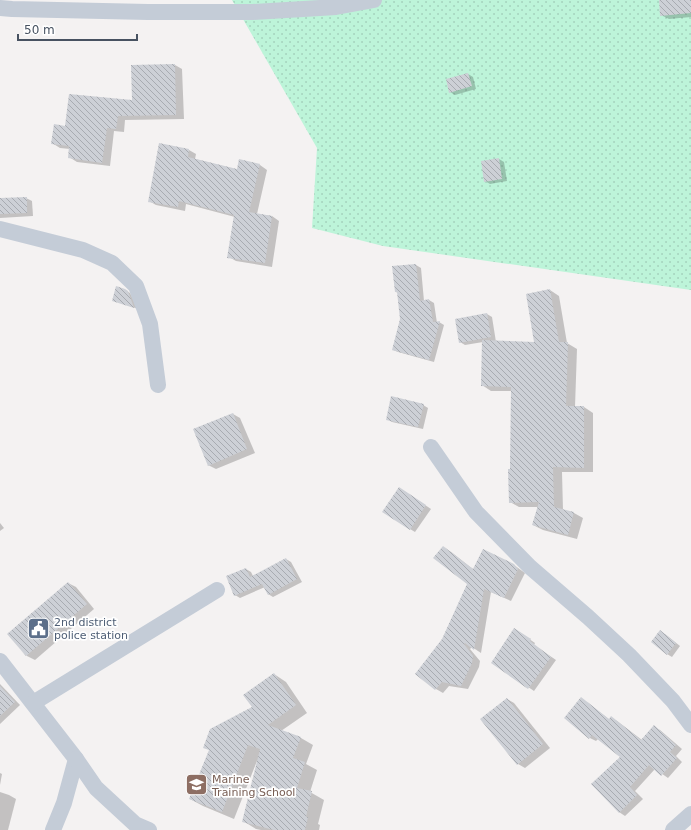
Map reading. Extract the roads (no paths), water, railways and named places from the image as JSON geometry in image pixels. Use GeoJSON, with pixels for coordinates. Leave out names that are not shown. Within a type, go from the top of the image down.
{"type":"FeatureCollection","features":[{"type":"Feature","properties":{"kind":"street"},"geometry":{"type":"LineString","coordinates":[[0,8],[140,12],[252,12],[336,7],[374,0]]}},
{"type":"Feature","properties":{"kind":"street"},"geometry":{"type":"LineString","coordinates":[[0,230],[83,250],[112,263],[117,267],[136,286],[150,324],[158,385]]}},
{"type":"Feature","properties":{"kind":"street"},"geometry":{"type":"LineString","coordinates":[[431,448],[476,512],[530,567],[629,655],[673,701],[691,725]]}},
{"type":"Feature","properties":{"kind":"street"},"geometry":{"type":"LineString","coordinates":[[33,703],[217,590]]}},
{"type":"Feature","properties":{"kind":"street"},"geometry":{"type":"LineString","coordinates":[[0,661],[76,759],[96,788],[135,824],[149,830]]}},
{"type":"Feature","properties":{"kind":"street"},"geometry":{"type":"LineString","coordinates":[[53,830],[64,803],[76,759]]}},
{"type":"Feature","properties":{"kind":"street"},"geometry":{"type":"LineString","coordinates":[[677,829],[691,814]]}},
{"type":"Feature","properties":{"kind":"place","name":"2nd district police station"},"geometry":{"type":"Point","coordinates":[38,628]}},
{"type":"Feature","properties":{"kind":"place","name":"Marine Training School"},"geometry":{"type":"Point","coordinates":[197,785]}}]}
